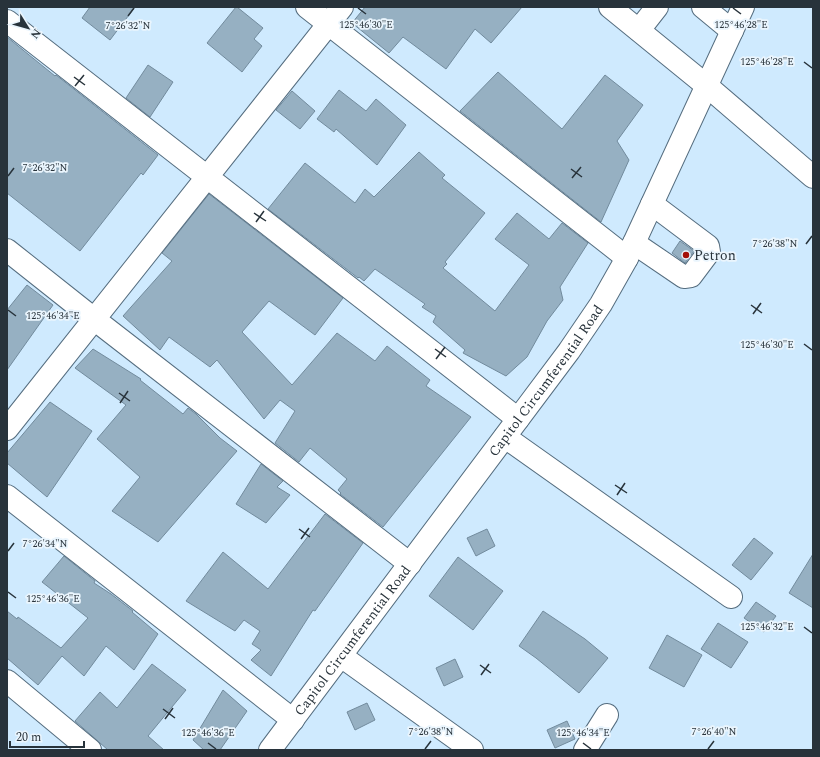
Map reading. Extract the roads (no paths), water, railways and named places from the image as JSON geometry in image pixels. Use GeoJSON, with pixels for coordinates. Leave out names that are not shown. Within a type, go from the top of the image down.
{"type":"FeatureCollection","features":[{"type":"Feature","properties":{"kind":"street"},"geometry":{"type":"LineString","coordinates":[[307,7],[631,250],[684,277],[691,276],[709,252],[708,246],[652,204]]}},
{"type":"Feature","properties":{"kind":"street"},"geometry":{"type":"LineString","coordinates":[[7,429],[342,7]]}},
{"type":"Feature","properties":{"kind":"street"},"geometry":{"type":"LineString","coordinates":[[610,7],[813,177]]}},
{"type":"Feature","properties":{"kind":"street"},"geometry":{"type":"LineString","coordinates":[[638,30],[657,7]]}},
{"type":"Feature","properties":{"kind":"street"},"geometry":{"type":"LineString","coordinates":[[703,7],[732,31]]}},
{"type":"Feature","properties":{"kind":"street","name":"Capitol Circumferential Road"},"geometry":{"type":"LineString","coordinates":[[270,750],[518,419],[601,304],[631,250],[743,7]]}},
{"type":"Feature","properties":{"kind":"street"},"geometry":{"type":"LineString","coordinates":[[7,21],[518,419]]}},
{"type":"Feature","properties":{"kind":"street"},"geometry":{"type":"LineString","coordinates":[[7,250],[94,320],[410,564]]}},
{"type":"Feature","properties":{"kind":"street"},"geometry":{"type":"LineString","coordinates":[[505,436],[731,597]]}},
{"type":"Feature","properties":{"kind":"street"},"geometry":{"type":"LineString","coordinates":[[7,496],[293,720]]}},
{"type":"Feature","properties":{"kind":"street"},"geometry":{"type":"LineString","coordinates":[[341,656],[472,750]]}},
{"type":"Feature","properties":{"kind":"street"},"geometry":{"type":"LineString","coordinates":[[9,687],[90,750]]}},
{"type":"Feature","properties":{"kind":"street"},"geometry":{"type":"LineString","coordinates":[[585,750],[607,715]]}},
{"type":"Feature","properties":{"kind":"place","name":"Petron"},"geometry":{"type":"Point","coordinates":[686,255]}}]}
